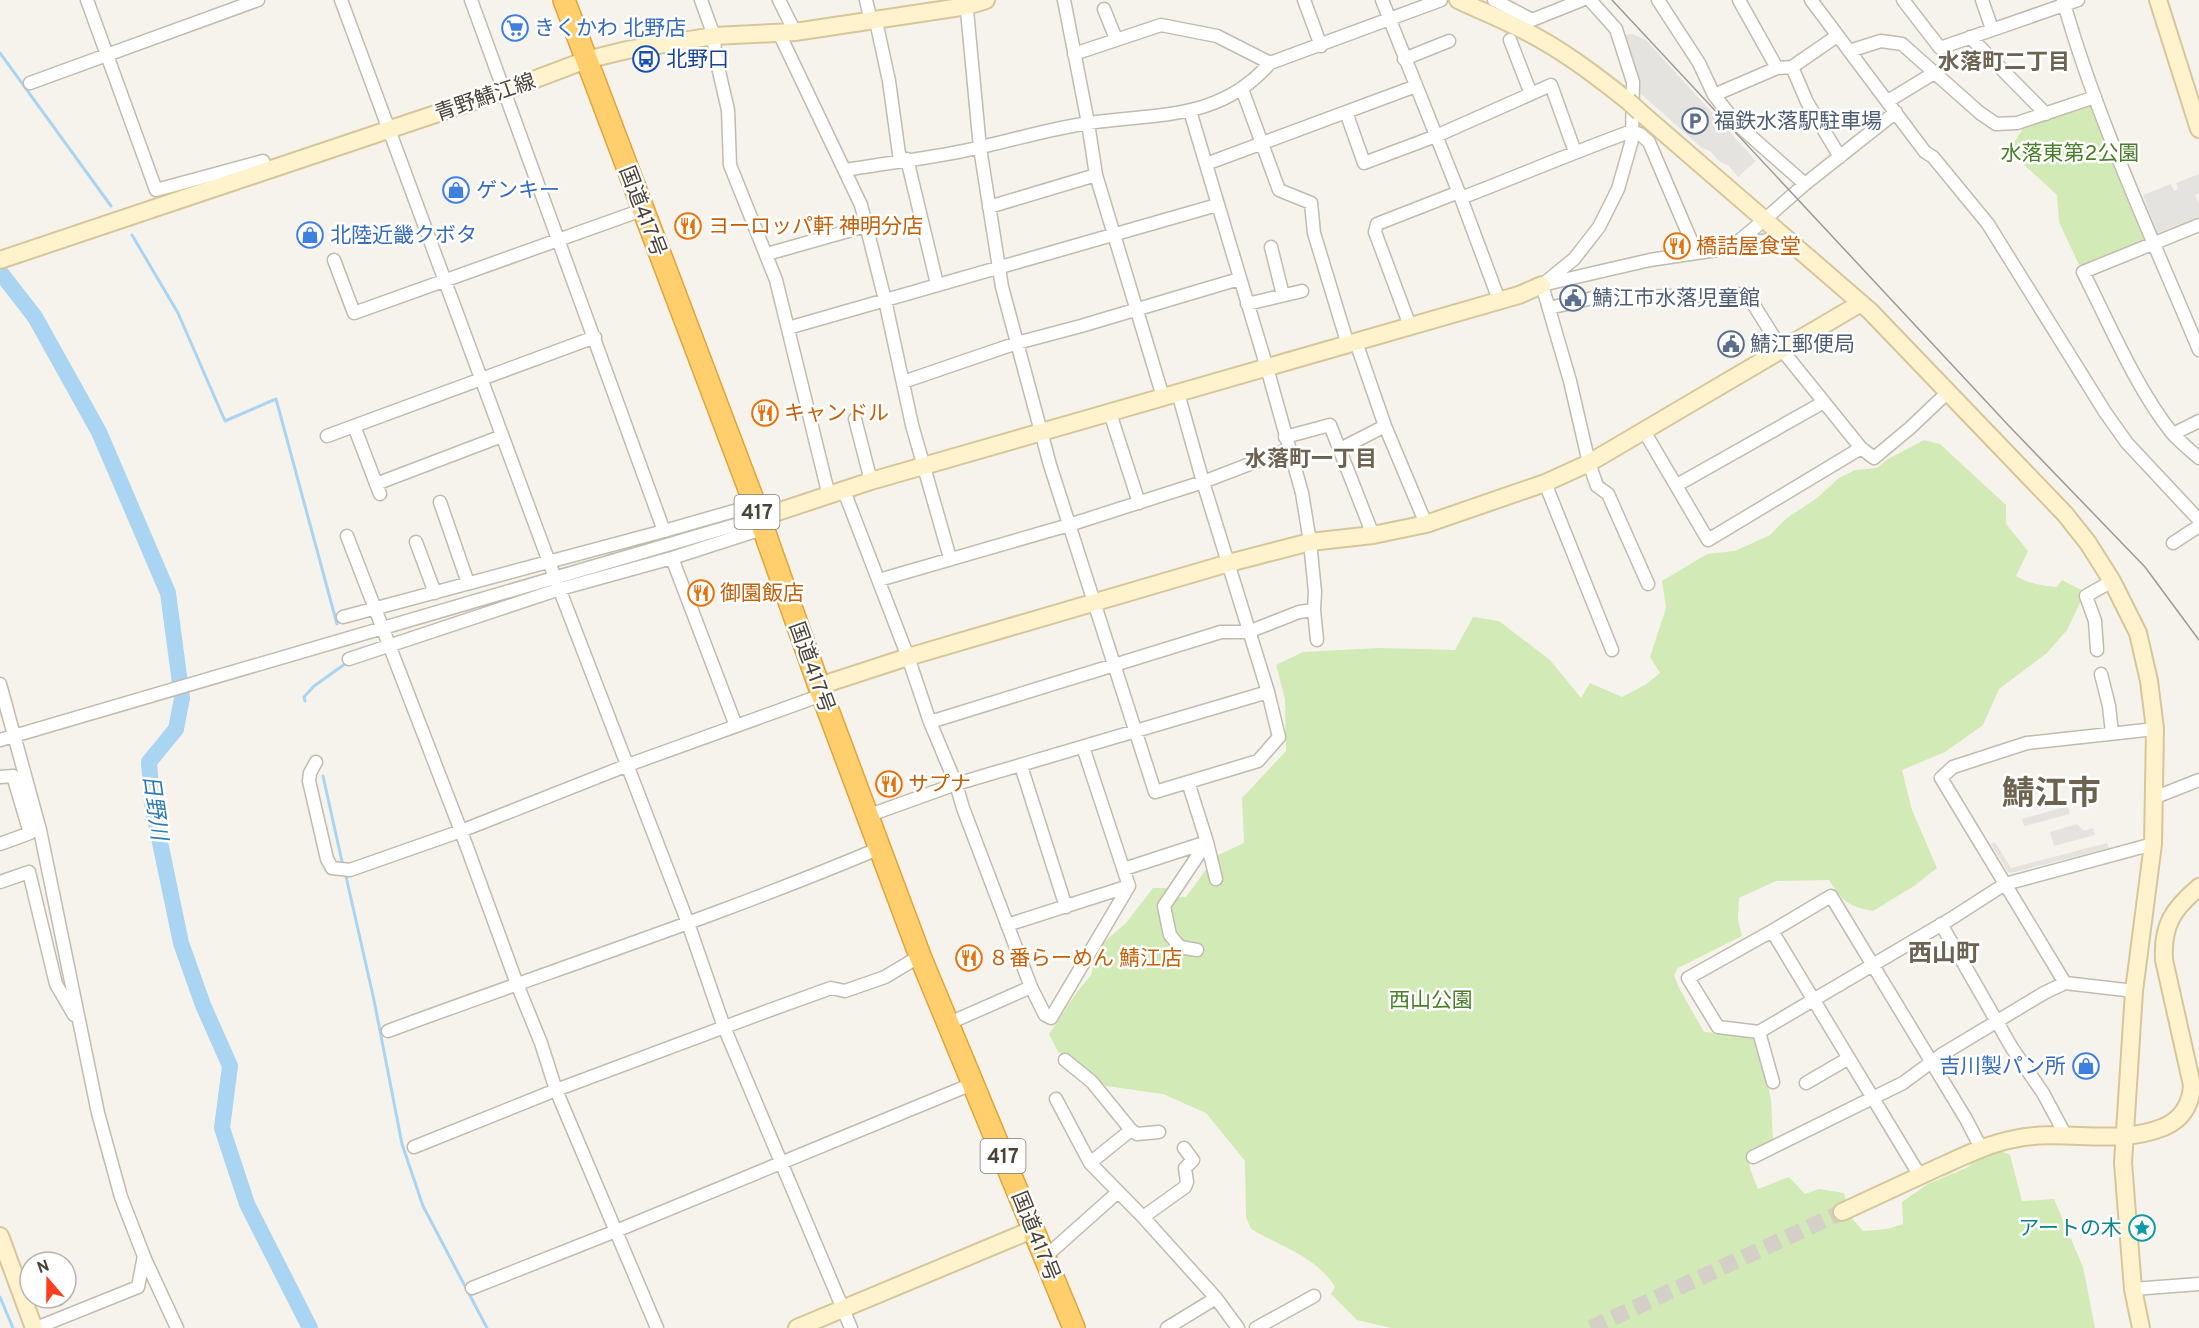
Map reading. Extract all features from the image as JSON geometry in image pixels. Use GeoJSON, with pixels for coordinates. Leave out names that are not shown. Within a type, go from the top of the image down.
{"type":"FeatureCollection","features":[{"type":"Feature","properties":{"kind":"highway","name":"国道417号"},"geometry":{"type":"LineString","coordinates":[[564,0],[759,517],[920,956],[1074,1328]]}},
{"type":"Feature","properties":{"kind":"street"},"geometry":{"type":"LineString","coordinates":[[87,0],[156,190],[263,160],[267,171]]}},
{"type":"Feature","properties":{"kind":"street"},"geometry":{"type":"LineString","coordinates":[[30,83],[258,0]]}},
{"type":"Feature","properties":{"kind":"street"},"geometry":{"type":"LineString","coordinates":[[341,0],[549,562],[688,922],[724,1027],[851,1328]]}},
{"type":"Feature","properties":{"kind":"street"},"geometry":{"type":"LineString","coordinates":[[471,0],[664,531]]}},
{"type":"Feature","properties":{"kind":"street"},"geometry":{"type":"LineString","coordinates":[[701,0],[714,36],[715,54],[728,110],[730,165],[767,254],[836,494],[879,580],[930,722],[956,784],[1031,987],[1045,1015],[1051,1018],[1129,886],[1083,747]]}},
{"type":"Feature","properties":{"kind":"street"},"geometry":{"type":"LineString","coordinates":[[779,0],[787,32],[861,205],[924,466],[950,558]]}},
{"type":"Feature","properties":{"kind":"street"},"geometry":{"type":"LineString","coordinates":[[866,0],[889,81],[904,160],[937,284]]}},
{"type":"Feature","properties":{"kind":"street","name":"青野鯖江線"},"geometry":{"type":"LineString","coordinates":[[0,260],[504,91],[586,60],[627,50],[714,36],[787,32],[873,21],[986,0]]}},
{"type":"Feature","properties":{"kind":"street"},"geometry":{"type":"LineString","coordinates":[[967,3],[980,148],[1002,287],[1041,433],[1155,792],[1258,762],[1279,737],[1268,692],[1203,482],[1137,309],[1113,235],[1096,175],[1064,0]]}},
{"type":"Feature","properties":{"kind":"street"},"geometry":{"type":"LineString","coordinates":[[1304,0],[1321,46]]}},
{"type":"Feature","properties":{"kind":"street"},"geometry":{"type":"LineString","coordinates":[[1382,0],[1460,195],[1498,300]]}},
{"type":"Feature","properties":{"kind":"street"},"geometry":{"type":"LineString","coordinates":[[846,170],[980,148],[1088,123],[1160,117],[1190,111],[1231,96],[1262,73],[1270,63],[1441,0]]}},
{"type":"Feature","properties":{"kind":"street"},"geometry":{"type":"LineString","coordinates":[[1458,0],[1545,42],[1584,67],[1634,107],[1861,303],[2065,514],[2088,543],[2112,581],[2138,633],[2149,681],[2155,729],[2153,844],[2134,991],[2123,1163],[2133,1289],[2141,1328]]}},
{"type":"Feature","properties":{"kind":"street"},"geometry":{"type":"LineString","coordinates":[[1494,0],[1532,20],[1582,0]]}},
{"type":"Feature","properties":{"kind":"street"},"geometry":{"type":"LineString","coordinates":[[1542,285],[1574,259],[1599,227],[1618,189],[1627,161],[1632,131],[1633,82],[1619,36],[1611,21],[1590,0]]}},
{"type":"Feature","properties":{"kind":"street"},"geometry":{"type":"LineString","coordinates":[[1739,0],[1778,68]]}},
{"type":"Feature","properties":{"kind":"street"},"geometry":{"type":"LineString","coordinates":[[1811,0],[1925,152],[1933,158],[1988,224],[2105,412],[2127,443],[2199,520]]}},
{"type":"Feature","properties":{"kind":"street"},"geometry":{"type":"LineString","coordinates":[[1903,0],[1940,48],[2064,2],[2078,0]]}},
{"type":"Feature","properties":{"kind":"street"},"geometry":{"type":"LineString","coordinates":[[1982,0],[1992,29]]}},
{"type":"Feature","properties":{"kind":"street"},"geometry":{"type":"LineString","coordinates":[[2158,0],[2199,129]]}},
{"type":"Feature","properties":{"kind":"street"},"geometry":{"type":"LineString","coordinates":[[1660,1],[1699,63],[1714,95],[1737,124],[1805,184]]}},
{"type":"Feature","properties":{"kind":"street"},"geometry":{"type":"LineString","coordinates":[[2064,2],[2095,97],[2199,350]]}},
{"type":"Feature","properties":{"kind":"street"},"geometry":{"type":"LineString","coordinates":[[1104,9],[1116,39]]}},
{"type":"Feature","properties":{"kind":"street"},"geometry":{"type":"LineString","coordinates":[[1074,54],[1161,25],[1217,36],[1270,63]]}},
{"type":"Feature","properties":{"kind":"street"},"geometry":{"type":"LineString","coordinates":[[1714,95],[1778,68],[1792,67],[1837,36]]}},
{"type":"Feature","properties":{"kind":"street"},"geometry":{"type":"LineString","coordinates":[[1970,37],[2046,114]]}},
{"type":"Feature","properties":{"kind":"street"},"geometry":{"type":"LineString","coordinates":[[1510,40],[1531,94]]}},
{"type":"Feature","properties":{"kind":"street"},"geometry":{"type":"LineString","coordinates":[[1404,59],[1449,41]]}},
{"type":"Feature","properties":{"kind":"street"},"geometry":{"type":"LineString","coordinates":[[1850,51],[1881,41],[1902,44],[1980,113],[1996,124],[2017,123],[2095,97]]}},
{"type":"Feature","properties":{"kind":"street"},"geometry":{"type":"LineString","coordinates":[[1792,67],[1807,102],[1840,157]]}},
{"type":"Feature","properties":{"kind":"street"},"geometry":{"type":"LineString","coordinates":[[1888,101],[1934,73]]}},
{"type":"Feature","properties":{"kind":"street"},"geometry":{"type":"LineString","coordinates":[[1346,112],[1364,163],[1436,136],[1551,85],[1575,152]]}},
{"type":"Feature","properties":{"kind":"street"},"geometry":{"type":"LineString","coordinates":[[1206,164],[1416,86]]}},
{"type":"Feature","properties":{"kind":"street"},"geometry":{"type":"LineString","coordinates":[[1242,89],[1279,190],[1311,203],[1314,233],[1352,344],[1426,524]]}},
{"type":"Feature","properties":{"kind":"street"},"geometry":{"type":"LineString","coordinates":[[1190,111],[1302,493],[1310,542],[1317,640]]}},
{"type":"Feature","properties":{"kind":"street"},"geometry":{"type":"LineString","coordinates":[[1771,214],[1896,112]]}},
{"type":"Feature","properties":{"kind":"street"},"geometry":{"type":"LineString","coordinates":[[1410,326],[1375,232],[1377,224],[1507,181],[1632,131],[1640,134],[1649,142],[1696,252]]}},
{"type":"Feature","properties":{"kind":"street"},"geometry":{"type":"LineString","coordinates":[[989,207],[1096,175]]}},
{"type":"Feature","properties":{"kind":"street"},"geometry":{"type":"LineString","coordinates":[[788,328],[1217,205]]}},
{"type":"Feature","properties":{"kind":"street"},"geometry":{"type":"LineString","coordinates":[[334,260],[354,313],[642,210]]}},
{"type":"Feature","properties":{"kind":"street"},"geometry":{"type":"LineString","coordinates":[[2199,225],[2083,272],[2134,373],[2173,434],[2199,458]]}},
{"type":"Feature","properties":{"kind":"street"},"geometry":{"type":"LineString","coordinates":[[767,254],[866,226]]}},
{"type":"Feature","properties":{"kind":"street"},"geometry":{"type":"LineString","coordinates":[[1730,248],[1757,226]]}},
{"type":"Feature","properties":{"kind":"street"},"geometry":{"type":"LineString","coordinates":[[349,659],[390,646],[557,583],[871,481],[1352,344],[1542,285],[1696,252],[1730,248],[1785,236]]}},
{"type":"Feature","properties":{"kind":"street"},"geometry":{"type":"LineString","coordinates":[[1271,247],[1284,295]]}},
{"type":"Feature","properties":{"kind":"street"},"geometry":{"type":"LineString","coordinates":[[903,382],[1017,343],[1239,279]]}},
{"type":"Feature","properties":{"kind":"street"},"geometry":{"type":"LineString","coordinates":[[1542,285],[1570,381],[1589,463],[1598,486],[1608,494],[1648,584]]}},
{"type":"Feature","properties":{"kind":"street"},"geometry":{"type":"LineString","coordinates":[[1247,304],[1302,291]]}},
{"type":"Feature","properties":{"kind":"street"},"geometry":{"type":"LineString","coordinates":[[1549,308],[1593,298],[1747,294],[1782,350],[1862,448],[1874,458],[1948,392]]}},
{"type":"Feature","properties":{"kind":"street"},"geometry":{"type":"LineString","coordinates":[[316,762],[310,773],[309,781],[327,859],[332,868],[351,870],[461,831],[628,765],[736,726],[908,657],[1229,563],[1310,542],[1373,535],[1426,524],[1545,483],[1589,463],[1861,303]]}},
{"type":"Feature","properties":{"kind":"street"},"geometry":{"type":"LineString","coordinates":[[327,436],[595,337]]}},
{"type":"Feature","properties":{"kind":"street"},"geometry":{"type":"LineString","coordinates":[[1677,485],[1824,402]]}},
{"type":"Feature","properties":{"kind":"street"},"geometry":{"type":"LineString","coordinates":[[1110,413],[1139,503]]}},
{"type":"Feature","properties":{"kind":"street"},"geometry":{"type":"LineString","coordinates":[[855,419],[871,481]]}},
{"type":"Feature","properties":{"kind":"street"},"geometry":{"type":"LineString","coordinates":[[2173,434],[2199,421]]}},
{"type":"Feature","properties":{"kind":"street"},"geometry":{"type":"LineString","coordinates":[[879,580],[1069,525],[1203,482],[1330,425],[1373,535]]}},
{"type":"Feature","properties":{"kind":"street"},"geometry":{"type":"LineString","coordinates":[[354,426],[378,489],[502,436]]}},
{"type":"Feature","properties":{"kind":"street"},"geometry":{"type":"LineString","coordinates":[[1340,450],[1385,426]]}},
{"type":"Feature","properties":{"kind":"street"},"geometry":{"type":"LineString","coordinates":[[1644,431],[1708,540],[1862,448]]}},
{"type":"Feature","properties":{"kind":"street"},"geometry":{"type":"LineString","coordinates":[[1545,483],[1612,650]]}},
{"type":"Feature","properties":{"kind":"street"},"geometry":{"type":"LineString","coordinates":[[440,502],[468,584]]}},
{"type":"Feature","properties":{"kind":"street"},"geometry":{"type":"LineString","coordinates":[[343,617],[664,531],[759,517]]}},
{"type":"Feature","properties":{"kind":"street"},"geometry":{"type":"LineString","coordinates":[[0,740],[255,667],[266,661],[383,627],[557,583],[672,558],[759,517]]}},
{"type":"Feature","properties":{"kind":"street"},"geometry":{"type":"LineString","coordinates":[[2173,543],[2199,526]]}},
{"type":"Feature","properties":{"kind":"street"},"geometry":{"type":"LineString","coordinates":[[347,536],[541,1043],[556,1090],[657,1328]]}},
{"type":"Feature","properties":{"kind":"street"},"geometry":{"type":"LineString","coordinates":[[417,542],[435,593]]}},
{"type":"Feature","properties":{"kind":"street"},"geometry":{"type":"LineString","coordinates":[[672,558],[736,726]]}},
{"type":"Feature","properties":{"kind":"street"},"geometry":{"type":"LineString","coordinates":[[2097,650],[2095,621],[2086,596],[2112,581]]}},
{"type":"Feature","properties":{"kind":"street"},"geometry":{"type":"LineString","coordinates":[[930,722],[1221,632],[1248,632],[1299,612],[1314,610]]}},
{"type":"Feature","properties":{"kind":"street"},"geometry":{"type":"LineString","coordinates":[[2101,674],[2109,706],[2112,732]]}},
{"type":"Feature","properties":{"kind":"street"},"geometry":{"type":"LineString","coordinates":[[0,684],[17,736],[40,830],[98,1113],[118,1186],[144,1256],[177,1328]]}},
{"type":"Feature","properties":{"kind":"street"},"geometry":{"type":"LineString","coordinates":[[867,816],[956,784],[1268,692]]}},
{"type":"Feature","properties":{"kind":"street"},"geometry":{"type":"LineString","coordinates":[[2066,983],[1941,778],[1953,766],[2027,743],[2155,729]]}},
{"type":"Feature","properties":{"kind":"street"},"geometry":{"type":"LineString","coordinates":[[1021,766],[1066,907]]}},
{"type":"Feature","properties":{"kind":"street"},"geometry":{"type":"LineString","coordinates":[[0,777],[13,776],[30,833],[0,844]]}},
{"type":"Feature","properties":{"kind":"street"},"geometry":{"type":"LineString","coordinates":[[2161,795],[2199,780]]}},
{"type":"Feature","properties":{"kind":"street"},"geometry":{"type":"LineString","coordinates":[[1188,783],[1216,879]]}},
{"type":"Feature","properties":{"kind":"street"},"geometry":{"type":"LineString","coordinates":[[1124,868],[1207,842]]}},
{"type":"Feature","properties":{"kind":"street"},"geometry":{"type":"LineString","coordinates":[[1197,950],[1180,947],[1170,935],[1164,906],[1207,842]]}},
{"type":"Feature","properties":{"kind":"street"},"geometry":{"type":"LineString","coordinates":[[1981,1148],[1932,1062],[1872,965],[1831,896],[1688,978],[1718,1027],[1759,1032],[1814,1000],[1872,965],[1941,924],[2005,884],[2153,844]]}},
{"type":"Feature","properties":{"kind":"street"},"geometry":{"type":"LineString","coordinates":[[388,1031],[517,984],[600,957],[880,848]]}},
{"type":"Feature","properties":{"kind":"street"},"geometry":{"type":"LineString","coordinates":[[0,882],[29,872],[56,984],[79,1025]]}},
{"type":"Feature","properties":{"kind":"street"},"geometry":{"type":"LineString","coordinates":[[1007,925],[1129,886]]}},
{"type":"Feature","properties":{"kind":"street"},"geometry":{"type":"LineString","coordinates":[[1842,1212],[1981,1148],[2013,1139],[2035,1135],[2126,1138],[2177,1120],[2185,1111],[2192,1096],[2192,1085],[2164,960],[2163,944],[2166,927],[2175,910],[2199,887]]}},
{"type":"Feature","properties":{"kind":"street"},"geometry":{"type":"LineString","coordinates":[[1941,924],[2012,1048],[2043,1093],[2066,1136]]}},
{"type":"Feature","properties":{"kind":"street"},"geometry":{"type":"LineString","coordinates":[[1772,931],[1920,1176]]}},
{"type":"Feature","properties":{"kind":"street"},"geometry":{"type":"LineString","coordinates":[[414,1147],[556,1090],[831,988],[845,991],[885,977],[920,956]]}},
{"type":"Feature","properties":{"kind":"street"},"geometry":{"type":"LineString","coordinates":[[1754,1157],[1903,1083],[1932,1062],[2044,993],[2066,983],[2134,991]]}},
{"type":"Feature","properties":{"kind":"street"},"geometry":{"type":"LineString","coordinates":[[947,1024],[1031,987]]}},
{"type":"Feature","properties":{"kind":"street"},"geometry":{"type":"LineString","coordinates":[[1759,1032],[1773,1082]]}},
{"type":"Feature","properties":{"kind":"street"},"geometry":{"type":"LineString","coordinates":[[1806,1083],[1849,1058]]}},
{"type":"Feature","properties":{"kind":"street"},"geometry":{"type":"LineString","coordinates":[[1065,1060],[1092,1082],[1131,1130],[1137,1134],[1159,1132]]}},
{"type":"Feature","properties":{"kind":"street"},"geometry":{"type":"LineString","coordinates":[[472,1288],[972,1084]]}},
{"type":"Feature","properties":{"kind":"street"},"geometry":{"type":"LineString","coordinates":[[1056,1099],[1090,1163],[1143,1217],[1216,1298],[1238,1328]]}},
{"type":"Feature","properties":{"kind":"street"},"geometry":{"type":"LineString","coordinates":[[1090,1163],[1131,1130]]}},
{"type":"Feature","properties":{"kind":"street"},"geometry":{"type":"LineString","coordinates":[[1143,1217],[1185,1187],[1187,1182],[1185,1168],[1193,1160],[1184,1148]]}},
{"type":"Feature","properties":{"kind":"street"},"geometry":{"type":"LineString","coordinates":[[1045,1257],[1118,1192]]}},
{"type":"Feature","properties":{"kind":"street"},"geometry":{"type":"LineString","coordinates":[[797,1328],[1034,1229]]}},
{"type":"Feature","properties":{"kind":"street"},"geometry":{"type":"LineString","coordinates":[[0,1236],[35,1328],[138,1287],[144,1256]]}},
{"type":"Feature","properties":{"kind":"street"},"geometry":{"type":"LineString","coordinates":[[2133,1289],[2199,1284]]}},
{"type":"Feature","properties":{"kind":"street"},"geometry":{"type":"LineString","coordinates":[[1256,1328],[1314,1296]]}},
{"type":"Feature","properties":{"kind":"street"},"geometry":{"type":"LineString","coordinates":[[1167,1328],[1216,1298]]}},
{"type":"Feature","properties":{"kind":"green space","name":"水落東第2公園"},"geometry":{"type":"Polygon","coordinates":[[[2092,102],[2145,240],[2080,267],[2059,222],[2057,195],[2009,151],[2025,125],[2092,102]]]}},
{"type":"Feature","properties":{"kind":"green space","name":"西山公園"},"geometry":{"type":"Polygon","coordinates":[[[1924,440],[1940,444],[2006,505],[2006,524],[2028,551],[2016,576],[2040,585],[2057,587],[2062,580],[2085,592],[2067,630],[2047,653],[1999,689],[1983,725],[1945,752],[1902,770],[1912,810],[1937,868],[1914,886],[1873,911],[1847,902],[1829,880],[1776,881],[1739,898],[1738,920],[1742,936],[1678,968],[1674,975],[1704,1032],[1757,1036],[1771,1100],[1773,1141],[1747,1153],[1750,1169],[1758,1189],[1789,1177],[1805,1194],[1819,1189],[1844,1193],[1850,1216],[1863,1231],[1887,1229],[1903,1224],[1902,1202],[1928,1184],[1968,1167],[1979,1156],[2000,1151],[2010,1155],[2022,1201],[2054,1199],[2083,1267],[2095,1328],[1391,1328],[1357,1320],[1331,1294],[1335,1287],[1318,1267],[1297,1253],[1251,1229],[1246,1217],[1245,1161],[1206,1113],[1163,1094],[1106,1086],[1058,1052],[1049,1034],[1091,975],[1099,946],[1126,923],[1153,888],[1166,888],[1177,897],[1186,897],[1216,856],[1244,843],[1242,798],[1286,751],[1285,699],[1276,665],[1303,652],[1380,648],[1455,650],[1473,617],[1499,621],[1550,660],[1581,698],[1590,683],[1622,697],[1645,685],[1660,673],[1650,657],[1666,608],[1662,581],[1707,554],[1735,551],[1770,535],[1787,518],[1817,498],[1839,478],[1855,470],[1877,468],[1888,459],[1924,440]]]}},
{"type":"Feature","properties":{"kind":"shaded area","name":"福鉄水落駅駐車場"},"geometry":{"type":"Polygon","coordinates":[[[1633,34],[1646,40],[1756,161],[1738,177],[1728,165],[1720,162],[1710,151],[1702,148],[1640,93],[1637,74],[1624,35],[1633,34]]]}},
{"type":"Feature","properties":{"kind":"shaded area"},"geometry":{"type":"Polygon","coordinates":[[[2199,174],[2199,193],[2195,195],[2199,204],[2199,217],[2157,233],[2143,195],[2171,184],[2174,191],[2178,189],[2176,183],[2199,174]]]}},
{"type":"Feature","properties":{"kind":"shaded area"},"geometry":{"type":"Polygon","coordinates":[[[2068,806],[2070,814],[2024,826],[2022,819],[2068,806]]]}},
{"type":"Feature","properties":{"kind":"shaded area"},"geometry":{"type":"Polygon","coordinates":[[[2077,824],[2084,831],[2093,828],[2095,835],[2054,846],[2050,832],[2077,824]]]}},
{"type":"Feature","properties":{"kind":"shaded area"},"geometry":{"type":"Polygon","coordinates":[[[1995,842],[2011,868],[2107,843],[2109,848],[2011,873],[2008,872],[1991,844],[1995,842]]]}},
{"type":"Feature","properties":{"kind":"waterway"},"geometry":{"type":"LineString","coordinates":[[0,53],[111,206]]}},
{"type":"Feature","properties":{"kind":"waterway"},"geometry":{"type":"LineString","coordinates":[[132,235],[178,313],[225,421],[276,399],[337,624]]}},
{"type":"Feature","properties":{"kind":"waterway","name":"日野川"},"geometry":{"type":"LineString","coordinates":[[0,272],[35,317],[99,432],[168,593],[182,698],[176,729],[149,762],[152,804],[181,943],[203,1005],[230,1066],[222,1128],[247,1204],[310,1328]]}},
{"type":"Feature","properties":{"kind":"waterway"},"geometry":{"type":"LineString","coordinates":[[305,701],[304,697],[314,686],[345,664],[344,655]]}},
{"type":"Feature","properties":{"kind":"waterway"},"geometry":{"type":"LineString","coordinates":[[323,776],[343,866]]}},
{"type":"Feature","properties":{"kind":"waterway"},"geometry":{"type":"LineString","coordinates":[[345,872],[374,1000],[402,1144],[423,1206],[487,1328]]}},
{"type":"Feature","properties":{"kind":"waterway"},"geometry":{"type":"LineString","coordinates":[[0,1297],[13,1328]]}},
{"type":"Feature","properties":{"kind":"tunnel"},"geometry":{"type":"LineString","coordinates":[[1591,1328],[1842,1212]]}},
{"type":"Feature","properties":{"kind":"tram line"},"geometry":{"type":"LineString","coordinates":[[1612,0],[2010,427],[2145,567],[2199,640]]}},
{"type":"Feature","properties":{"kind":"place","name":"きくかわ 北野店"},"geometry":{"type":"Point","coordinates":[515,28]}},
{"type":"Feature","properties":{"kind":"place","name":"北野口"},"geometry":{"type":"Point","coordinates":[646,59]}},
{"type":"Feature","properties":{"kind":"place","name":"福鉄水落駅駐車場"},"geometry":{"type":"Point","coordinates":[1695,121]}},
{"type":"Feature","properties":{"kind":"place","name":"ゲンキー"},"geometry":{"type":"Point","coordinates":[456,190]}},
{"type":"Feature","properties":{"kind":"place","name":"ヨーロッパ軒 神明分店"},"geometry":{"type":"Point","coordinates":[688,226]}},
{"type":"Feature","properties":{"kind":"place","name":"北陸近畿クボタ"},"geometry":{"type":"Point","coordinates":[310,235]}},
{"type":"Feature","properties":{"kind":"place","name":"橋詰屋食堂"},"geometry":{"type":"Point","coordinates":[1677,246]}},
{"type":"Feature","properties":{"kind":"place","name":"鯖江市水落児童館"},"geometry":{"type":"Point","coordinates":[1573,298]}},
{"type":"Feature","properties":{"kind":"place","name":"鯖江郵便局"},"geometry":{"type":"Point","coordinates":[1731,344]}},
{"type":"Feature","properties":{"kind":"place","name":"キャンドル"},"geometry":{"type":"Point","coordinates":[765,413]}},
{"type":"Feature","properties":{"kind":"place","name":"御園飯店"},"geometry":{"type":"Point","coordinates":[701,593]}},
{"type":"Feature","properties":{"kind":"place","name":"サプナ"},"geometry":{"type":"Point","coordinates":[889,784]}},
{"type":"Feature","properties":{"kind":"place","name":"８番らーめん 鯖江店"},"geometry":{"type":"Point","coordinates":[969,958]}},
{"type":"Feature","properties":{"kind":"place","name":"吉川製パン所"},"geometry":{"type":"Point","coordinates":[2086,1066]}},
{"type":"Feature","properties":{"kind":"place","name":"アートの木"},"geometry":{"type":"Point","coordinates":[2142,1228]}},
{"type":"Feature","properties":{"kind":"district","name":"水落町二丁目"},"geometry":{"type":"Point","coordinates":[2004,61]}},
{"type":"Feature","properties":{"kind":"district","name":"水落町一丁目"},"geometry":{"type":"Point","coordinates":[1311,458]}},
{"type":"Feature","properties":{"kind":"district","name":"鯖江市"},"geometry":{"type":"Point","coordinates":[2051,792]}},
{"type":"Feature","properties":{"kind":"district","name":"西山町"},"geometry":{"type":"Point","coordinates":[1944,953]}}]}
